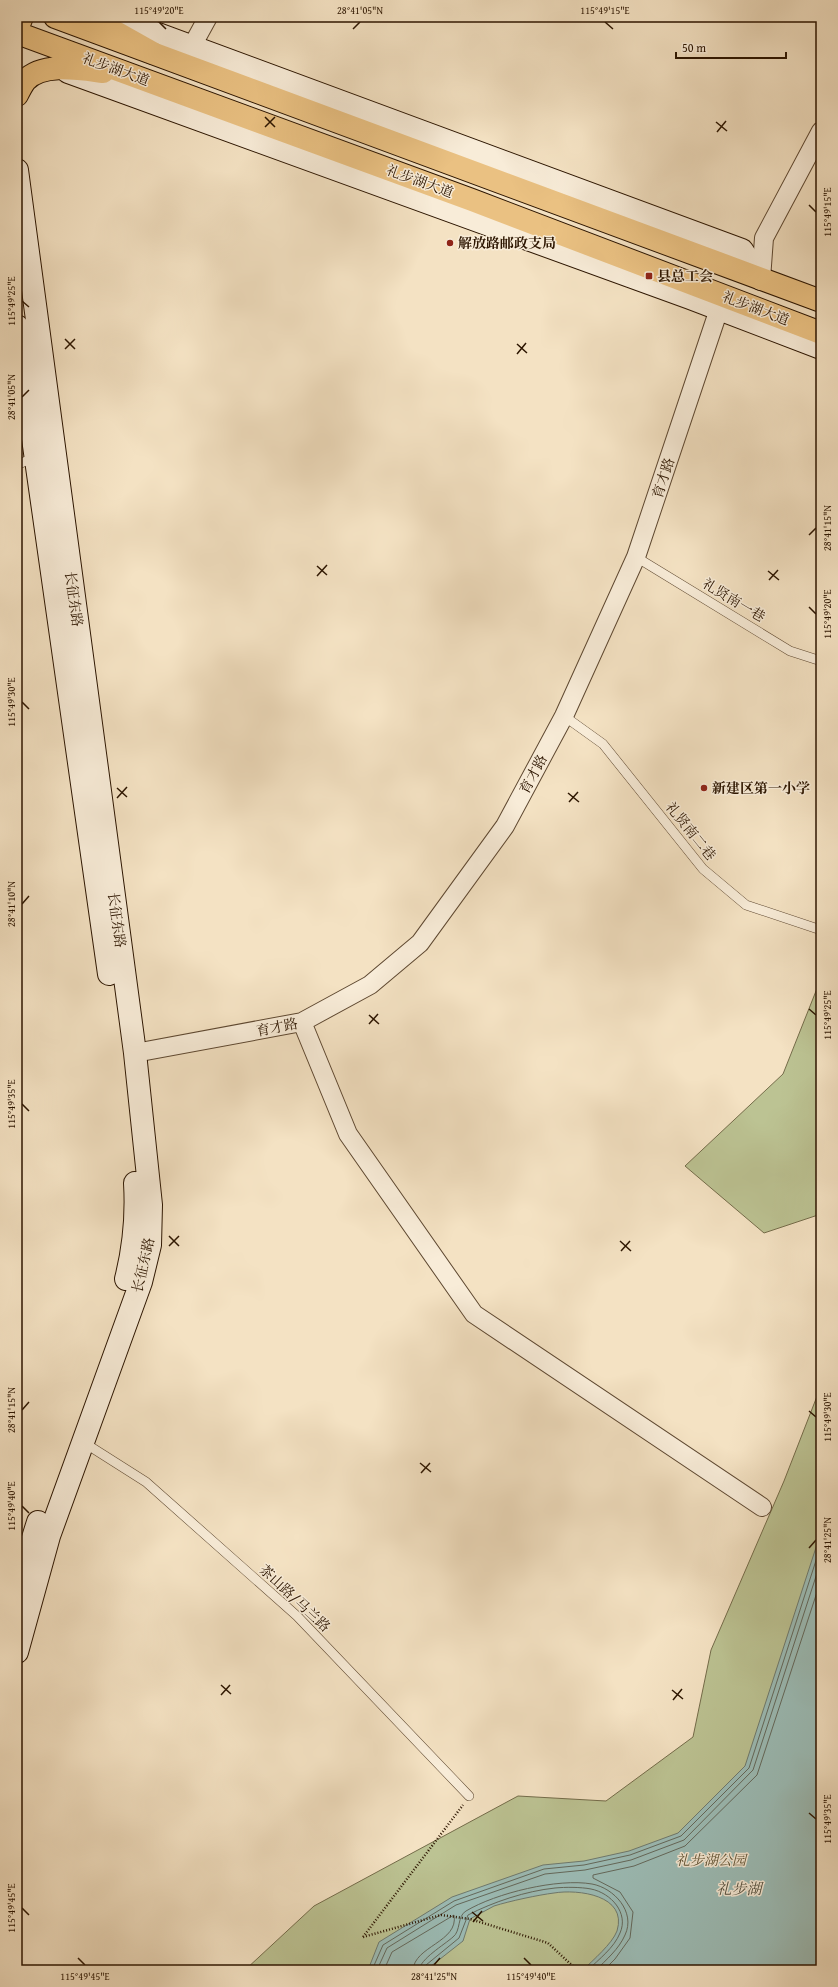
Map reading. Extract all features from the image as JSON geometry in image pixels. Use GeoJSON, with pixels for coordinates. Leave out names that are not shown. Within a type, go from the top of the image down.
{"type":"FeatureCollection","features":[{"type":"Feature","properties":{"kind":"main road"},"geometry":{"type":"LineString","coordinates":[[17,29],[22,17]]}},
{"type":"Feature","properties":{"kind":"main road","name":"礼步湖大道"},"geometry":{"type":"LineString","coordinates":[[55,17],[821,301]]}},
{"type":"Feature","properties":{"kind":"main road"},"geometry":{"type":"LineString","coordinates":[[89,17],[153,53]]}},
{"type":"Feature","properties":{"kind":"main road"},"geometry":{"type":"LineString","coordinates":[[112,17],[191,48],[742,250],[761,279]]}},
{"type":"Feature","properties":{"kind":"main road","name":"礼步湖大道"},"geometry":{"type":"LineString","coordinates":[[17,33],[472,200],[721,302],[821,333]]}},
{"type":"Feature","properties":{"kind":"main road"},"geometry":{"type":"LineString","coordinates":[[61,69],[721,302],[821,348]]}},
{"type":"Feature","properties":{"kind":"main road"},"geometry":{"type":"LineString","coordinates":[[17,95],[24,81],[34,74],[48,70],[61,69],[92,71],[139,78]]}},
{"type":"Feature","properties":{"kind":"main road","name":"长征东路"},"geometry":{"type":"LineString","coordinates":[[17,170],[135,1053],[151,1205],[150,1246],[141,1282],[48,1536],[17,1652]]}},
{"type":"Feature","properties":{"kind":"main road","name":"长征东路"},"geometry":{"type":"LineString","coordinates":[[17,326],[27,420],[26,461],[127,1102],[136,1203],[133,1252],[126,1280],[35,1529],[17,1589]]}},
{"type":"Feature","properties":{"kind":"street"},"geometry":{"type":"LineString","coordinates":[[191,48],[208,17]]}},
{"type":"Feature","properties":{"kind":"street"},"geometry":{"type":"LineString","coordinates":[[761,279],[764,238],[821,131]]}},
{"type":"Feature","properties":{"kind":"street","name":"育才路"},"geometry":{"type":"LineString","coordinates":[[135,1053],[302,1022],[370,985],[420,943],[505,826],[564,716],[636,557],[721,302]]}},
{"type":"Feature","properties":{"kind":"street"},"geometry":{"type":"LineString","coordinates":[[302,1022],[348,1134],[474,1314],[762,1507]]}},
{"type":"Feature","properties":{"kind":"lane","name":"礼贤南一巷"},"geometry":{"type":"LineString","coordinates":[[636,557],[790,651],[821,661]]}},
{"type":"Feature","properties":{"kind":"lane","name":"礼贤南二巷"},"geometry":{"type":"LineString","coordinates":[[564,716],[603,744],[703,869],[746,905],[821,930]]}},
{"type":"Feature","properties":{"kind":"lane","name":"茶山路/马兰路"},"geometry":{"type":"LineString","coordinates":[[83,1442],[146,1482],[297,1616],[469,1796]]}},
{"type":"Feature","properties":{"kind":"path"},"geometry":{"type":"LineString","coordinates":[[469,1796],[363,1937],[441,1915],[470,1919],[548,1943],[577,1970]]}},
{"type":"Feature","properties":{"kind":"green space"},"geometry":{"type":"Polygon","coordinates":[[[818,986],[821,987],[821,1214],[764,1233],[685,1166],[783,1074],[818,986]]]}},
{"type":"Feature","properties":{"kind":"green space","name":"礼步湖公园"},"geometry":{"type":"Polygon","coordinates":[[[821,1386],[821,1970],[245,1970],[314,1906],[518,1796],[606,1801],[693,1737],[711,1650],[784,1481],[821,1386]]]}},
{"type":"Feature","properties":{"kind":"water","name":"礼步湖"},"geometry":{"type":"Polygon","coordinates":[[[821,1532],[821,1970],[583,1970],[602,1952],[615,1936],[618,1919],[615,1909],[608,1902],[599,1897],[576,1892],[564,1892],[532,1897],[494,1906],[470,1919],[463,1941],[426,1970],[368,1970],[379,1942],[452,1897],[543,1865],[584,1861],[629,1851],[678,1833],[745,1766],[821,1532]]]}},
{"type":"Feature","properties":{"kind":"place","name":"解放路邮政支局"},"geometry":{"type":"Point","coordinates":[450,243]}},
{"type":"Feature","properties":{"kind":"place","name":"县总工会"},"geometry":{"type":"Point","coordinates":[649,276]}},
{"type":"Feature","properties":{"kind":"place","name":"新建区第一小学"},"geometry":{"type":"Point","coordinates":[704,788]}}]}
